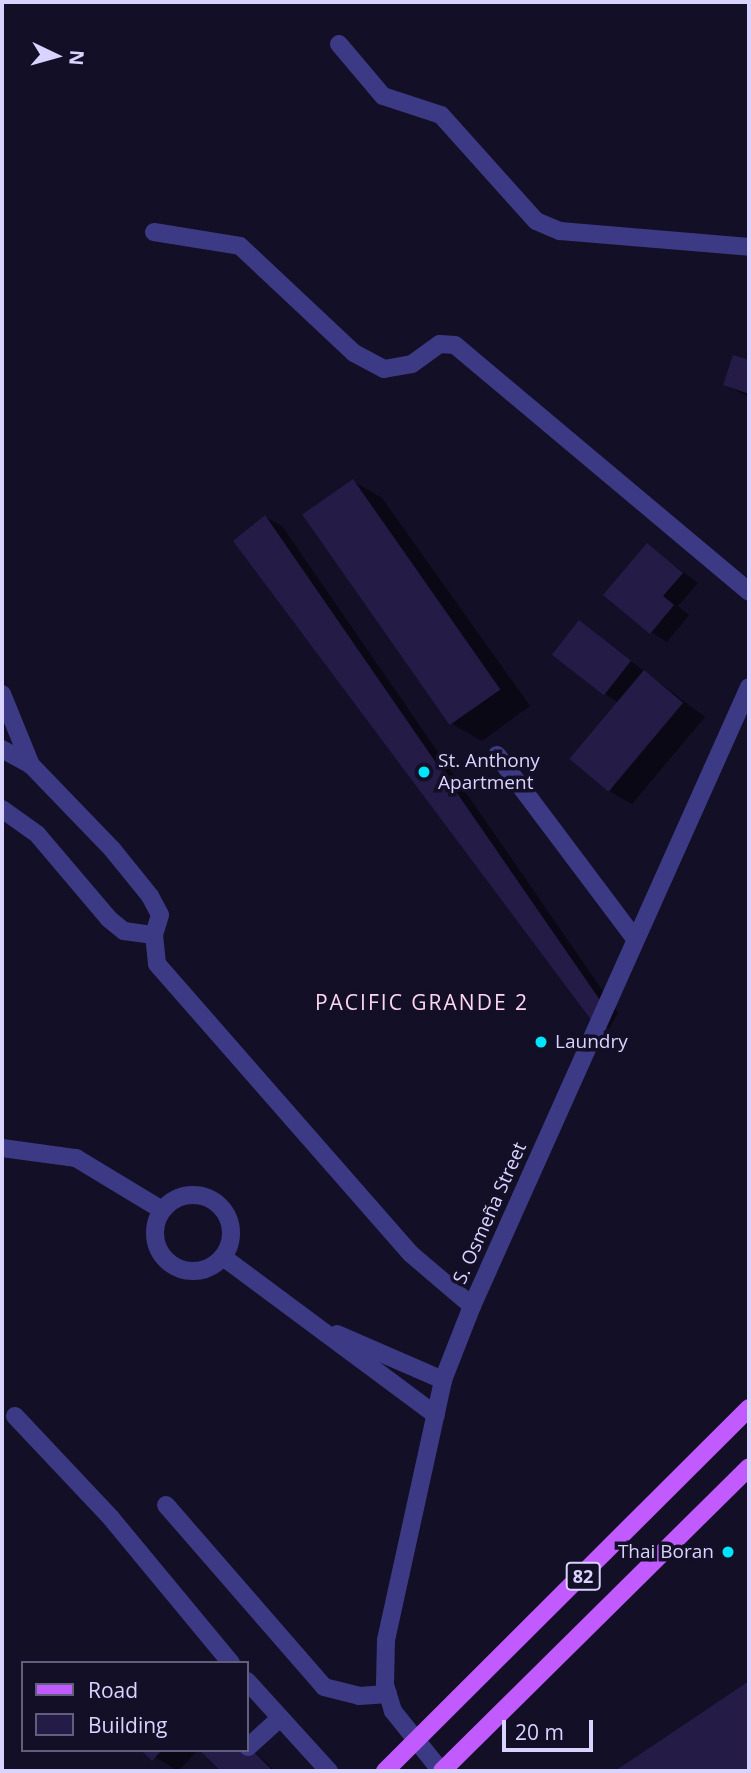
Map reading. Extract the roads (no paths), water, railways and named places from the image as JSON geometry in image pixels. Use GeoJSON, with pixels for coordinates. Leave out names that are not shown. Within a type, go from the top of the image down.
{"type":"FeatureCollection","features":[{"type":"Feature","properties":{"kind":"main road","name":"82"},"geometry":{"type":"LineString","coordinates":[[386,1771],[749,1408]]}},
{"type":"Feature","properties":{"kind":"main road","name":"82"},"geometry":{"type":"LineString","coordinates":[[442,1771],[749,1467]]}},
{"type":"Feature","properties":{"kind":"street"},"geometry":{"type":"LineString","coordinates":[[339,44],[383,96],[441,116],[536,221],[560,231],[749,247]]}},
{"type":"Feature","properties":{"kind":"street"},"geometry":{"type":"LineString","coordinates":[[155,232],[240,246],[354,353],[384,369],[412,364],[440,344],[456,345],[749,592]]}},
{"type":"Feature","properties":{"kind":"street","name":"S. Osmeña Street"},"geometry":{"type":"LineString","coordinates":[[442,1771],[393,1711],[388,1694],[386,1640],[443,1380],[472,1306],[749,687]]}},
{"type":"Feature","properties":{"kind":"street"},"geometry":{"type":"LineString","coordinates":[[2,694],[31,765]]}},
{"type":"Feature","properties":{"kind":"street"},"geometry":{"type":"LineString","coordinates":[[2,749],[31,765],[112,849],[150,896],[160,915],[154,935],[157,964],[411,1254],[472,1306]]}},
{"type":"Feature","properties":{"kind":"street"},"geometry":{"type":"LineString","coordinates":[[497,755],[635,939]]}},
{"type":"Feature","properties":{"kind":"street"},"geometry":{"type":"LineString","coordinates":[[2,809],[37,834],[109,919],[124,931],[154,935]]}},
{"type":"Feature","properties":{"kind":"street"},"geometry":{"type":"LineString","coordinates":[[2,1148],[76,1158],[162,1210]]}},
{"type":"Feature","properties":{"kind":"street"},"geometry":{"type":"LineString","coordinates":[[194,1195],[216,1203],[229,1222],[229,1247],[223,1256],[201,1271],[175,1268],[157,1248],[154,1235],[162,1210],[182,1196],[194,1195]]}},
{"type":"Feature","properties":{"kind":"street"},"geometry":{"type":"LineString","coordinates":[[223,1256],[436,1415]]}},
{"type":"Feature","properties":{"kind":"street"},"geometry":{"type":"LineString","coordinates":[[309,1322],[443,1380]]}},
{"type":"Feature","properties":{"kind":"street"},"geometry":{"type":"LineString","coordinates":[[15,1416],[111,1518],[229,1661]]}},
{"type":"Feature","properties":{"kind":"street"},"geometry":{"type":"LineString","coordinates":[[166,1505],[324,1687],[359,1696],[388,1694]]}},
{"type":"Feature","properties":{"kind":"street"},"geometry":{"type":"LineString","coordinates":[[248,1682],[329,1771]]}},
{"type":"Feature","properties":{"kind":"street"},"geometry":{"type":"LineString","coordinates":[[248,1747],[279,1719]]}},
{"type":"Feature","properties":{"kind":"place","name":"St. Anthony Apartment"},"geometry":{"type":"Point","coordinates":[424,772]}},
{"type":"Feature","properties":{"kind":"place","name":"Laundry"},"geometry":{"type":"Point","coordinates":[541,1042]}},
{"type":"Feature","properties":{"kind":"place","name":"Thai Boran"},"geometry":{"type":"Point","coordinates":[728,1552]}},
{"type":"Feature","properties":{"kind":"district","name":"PACIFIC GRANDE 2"},"geometry":{"type":"Point","coordinates":[422,1002]}}]}
